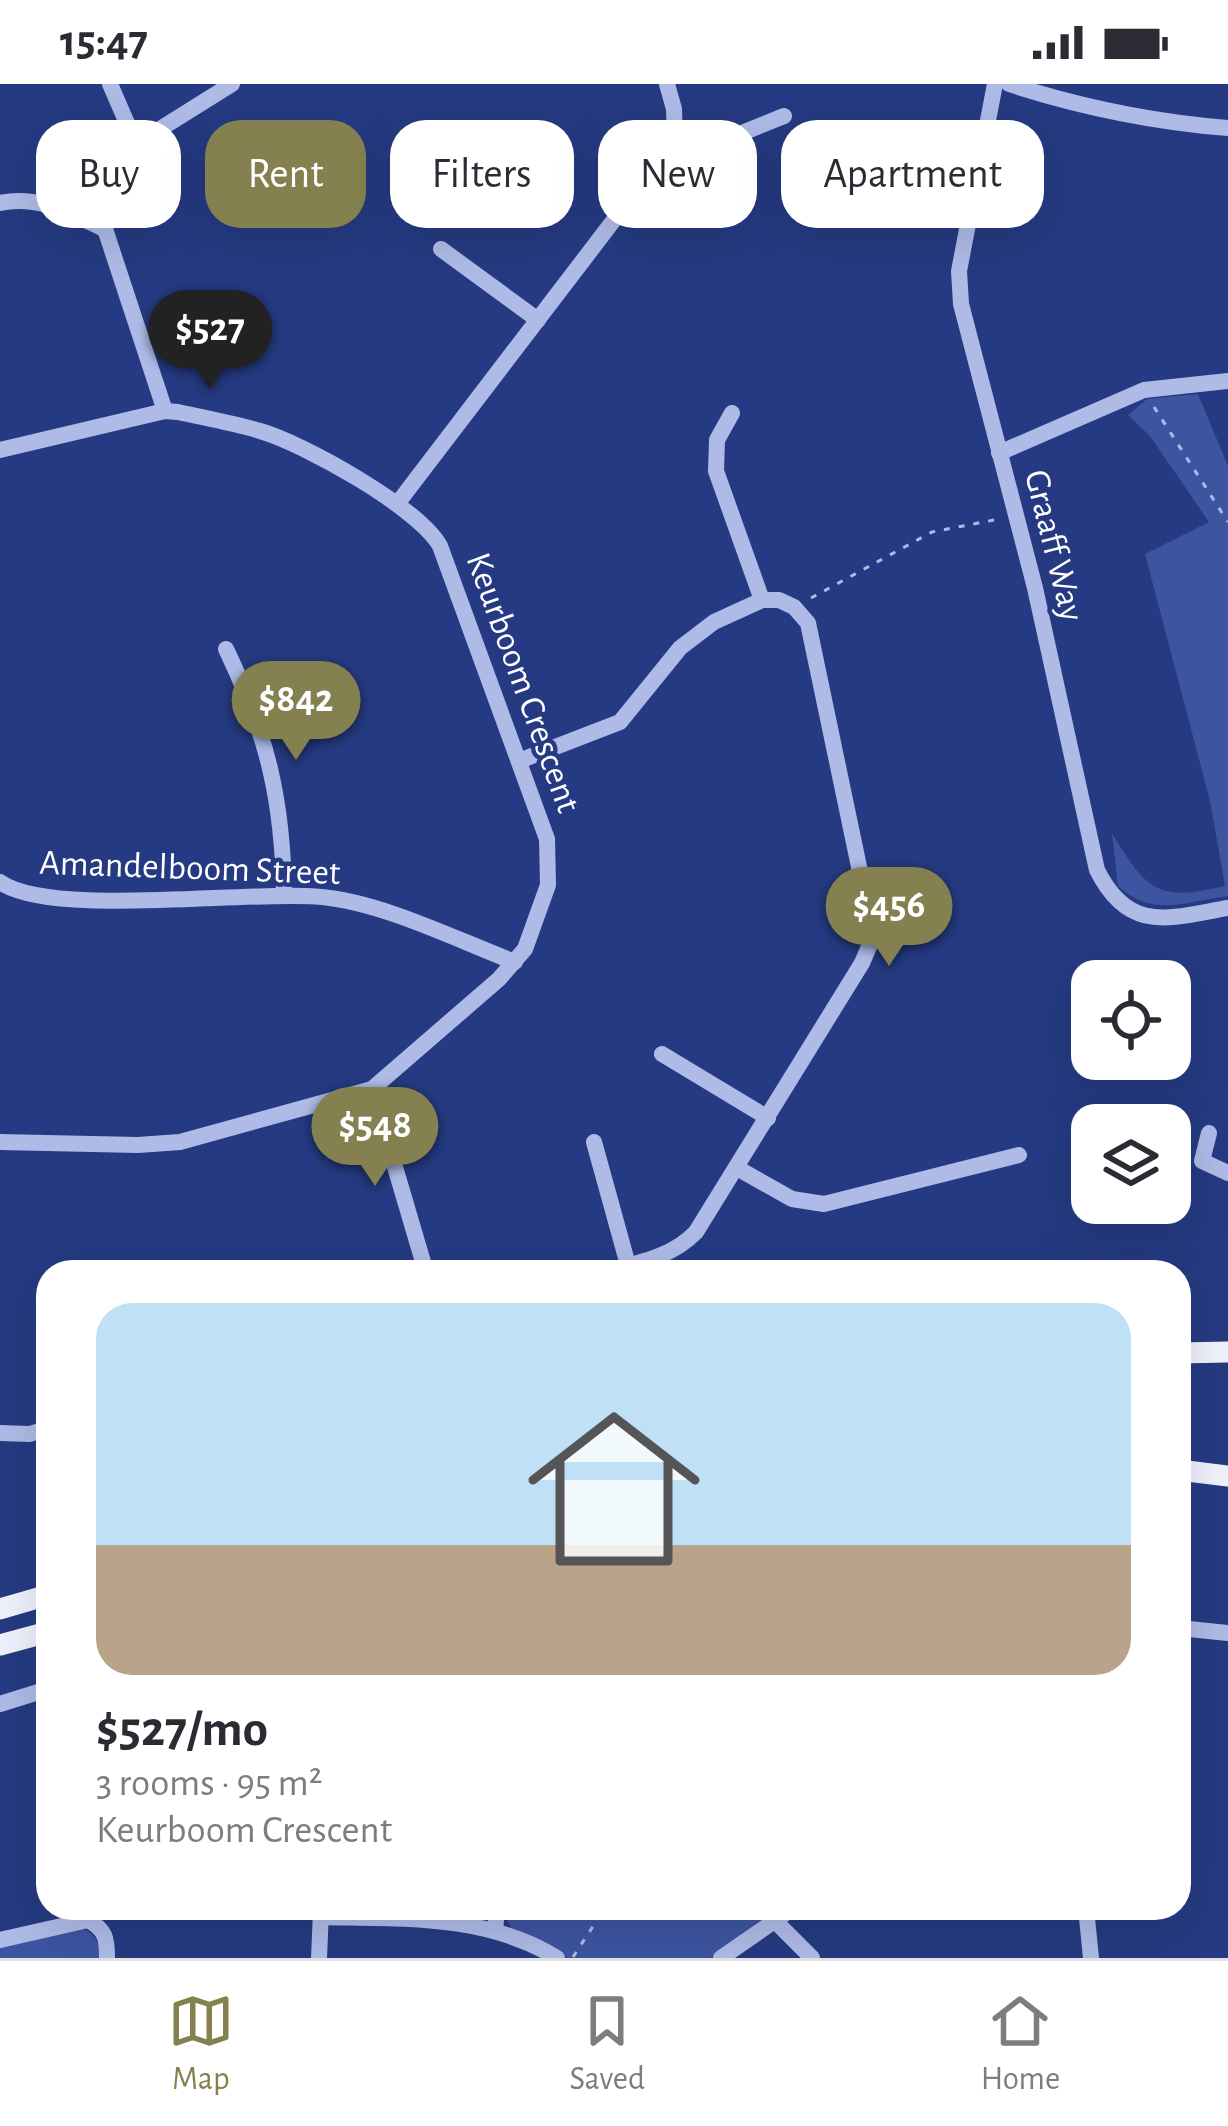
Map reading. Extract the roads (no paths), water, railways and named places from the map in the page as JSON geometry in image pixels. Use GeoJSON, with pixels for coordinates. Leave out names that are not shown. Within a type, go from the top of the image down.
{"type":"FeatureCollection","features":[{"type":"Feature","properties":{"kind":"main road"},"geometry":{"type":"LineString","coordinates":[[1191,1353],[1228,1352]]}},
{"type":"Feature","properties":{"kind":"main road"},"geometry":{"type":"LineString","coordinates":[[1191,1471],[1228,1476]]}},
{"type":"Feature","properties":{"kind":"main road"},"geometry":{"type":"LineString","coordinates":[[0,1609],[36,1598]]}},
{"type":"Feature","properties":{"kind":"main road"},"geometry":{"type":"LineString","coordinates":[[0,1645],[36,1635]]}},
{"type":"Feature","properties":{"kind":"street"},"geometry":{"type":"LineString","coordinates":[[110,84],[126,120]]}},
{"type":"Feature","properties":{"kind":"street"},"geometry":{"type":"LineString","coordinates":[[174,120],[232,84]]}},
{"type":"Feature","properties":{"kind":"street"},"geometry":{"type":"LineString","coordinates":[[667,84],[674,120]]}},
{"type":"Feature","properties":{"kind":"street","name":"Graaff Way"},"geometry":{"type":"LineString","coordinates":[[995,84],[959,271],[961,304],[1035,588],[1097,870],[1107,891],[1129,911],[1151,918],[1228,908]]}},
{"type":"Feature","properties":{"kind":"street"},"geometry":{"type":"LineString","coordinates":[[1009,84],[1070,103],[1167,122],[1228,128]]}},
{"type":"Feature","properties":{"kind":"street"},"geometry":{"type":"LineString","coordinates":[[757,126],[784,116]]}},
{"type":"Feature","properties":{"kind":"street"},"geometry":{"type":"LineString","coordinates":[[0,203],[25,198],[46,203],[104,229],[165,412]]}},
{"type":"Feature","properties":{"kind":"street"},"geometry":{"type":"LineString","coordinates":[[397,504],[608,228]]}},
{"type":"Feature","properties":{"kind":"street"},"geometry":{"type":"LineString","coordinates":[[441,249],[538,320]]}},
{"type":"Feature","properties":{"kind":"street"},"geometry":{"type":"LineString","coordinates":[[999,453],[1144,390],[1228,381]]}},
{"type":"Feature","properties":{"kind":"street","name":"Keurboom Crescent"},"geometry":{"type":"LineString","coordinates":[[0,450],[165,412],[262,431],[292,442],[397,504],[432,531],[440,546],[547,839],[550,865],[535,928],[515,962],[372,1089],[180,1142],[0,1142]]}},
{"type":"Feature","properties":{"kind":"street"},"geometry":{"type":"LineString","coordinates":[[732,413],[717,440],[716,471],[762,600]]}},
{"type":"Feature","properties":{"kind":"street"},"geometry":{"type":"LineString","coordinates":[[519,761],[620,722],[695,635],[762,600],[794,608],[808,623],[872,924],[871,942],[768,1118],[684,1245],[648,1260]]}},
{"type":"Feature","properties":{"kind":"street"},"geometry":{"type":"LineString","coordinates":[[226,650],[246,691],[279,796],[284,895]]}},
{"type":"Feature","properties":{"kind":"street","name":"Amandelboom Street"},"geometry":{"type":"LineString","coordinates":[[0,882],[14,891],[62,899],[284,895],[346,900],[515,962]]}},
{"type":"Feature","properties":{"kind":"street"},"geometry":{"type":"LineString","coordinates":[[662,1054],[768,1118]]}},
{"type":"Feature","properties":{"kind":"street"},"geometry":{"type":"LineString","coordinates":[[372,1089],[422,1260]]}},
{"type":"Feature","properties":{"kind":"street"},"geometry":{"type":"LineString","coordinates":[[1209,1133],[1202,1162],[1228,1173]]}},
{"type":"Feature","properties":{"kind":"street"},"geometry":{"type":"LineString","coordinates":[[594,1142],[627,1260]]}},
{"type":"Feature","properties":{"kind":"street"},"geometry":{"type":"LineString","coordinates":[[737,1168],[792,1199],[824,1204],[1019,1155]]}},
{"type":"Feature","properties":{"kind":"street"},"geometry":{"type":"LineString","coordinates":[[0,1433],[36,1432]]}},
{"type":"Feature","properties":{"kind":"street"},"geometry":{"type":"LineString","coordinates":[[1191,1629],[1228,1633]]}},
{"type":"Feature","properties":{"kind":"street"},"geometry":{"type":"LineString","coordinates":[[0,1704],[36,1693]]}},
{"type":"Feature","properties":{"kind":"street"},"geometry":{"type":"LineString","coordinates":[[0,1940],[88,1920],[101,1927],[107,1939],[107,1958]]}},
{"type":"Feature","properties":{"kind":"street"},"geometry":{"type":"LineString","coordinates":[[319,1958],[321,1920]]}},
{"type":"Feature","properties":{"kind":"street"},"geometry":{"type":"LineString","coordinates":[[428,1920],[495,1931],[557,1958]]}},
{"type":"Feature","properties":{"kind":"street"},"geometry":{"type":"LineString","coordinates":[[495,1931],[496,1920]]}},
{"type":"Feature","properties":{"kind":"street"},"geometry":{"type":"LineString","coordinates":[[721,1958],[778,1920]]}},
{"type":"Feature","properties":{"kind":"street"},"geometry":{"type":"LineString","coordinates":[[1087,1920],[1090,1958]]}},
{"type":"Feature","properties":{"kind":"street"},"geometry":{"type":"LineString","coordinates":[[776,1922],[812,1958]]}}]}
